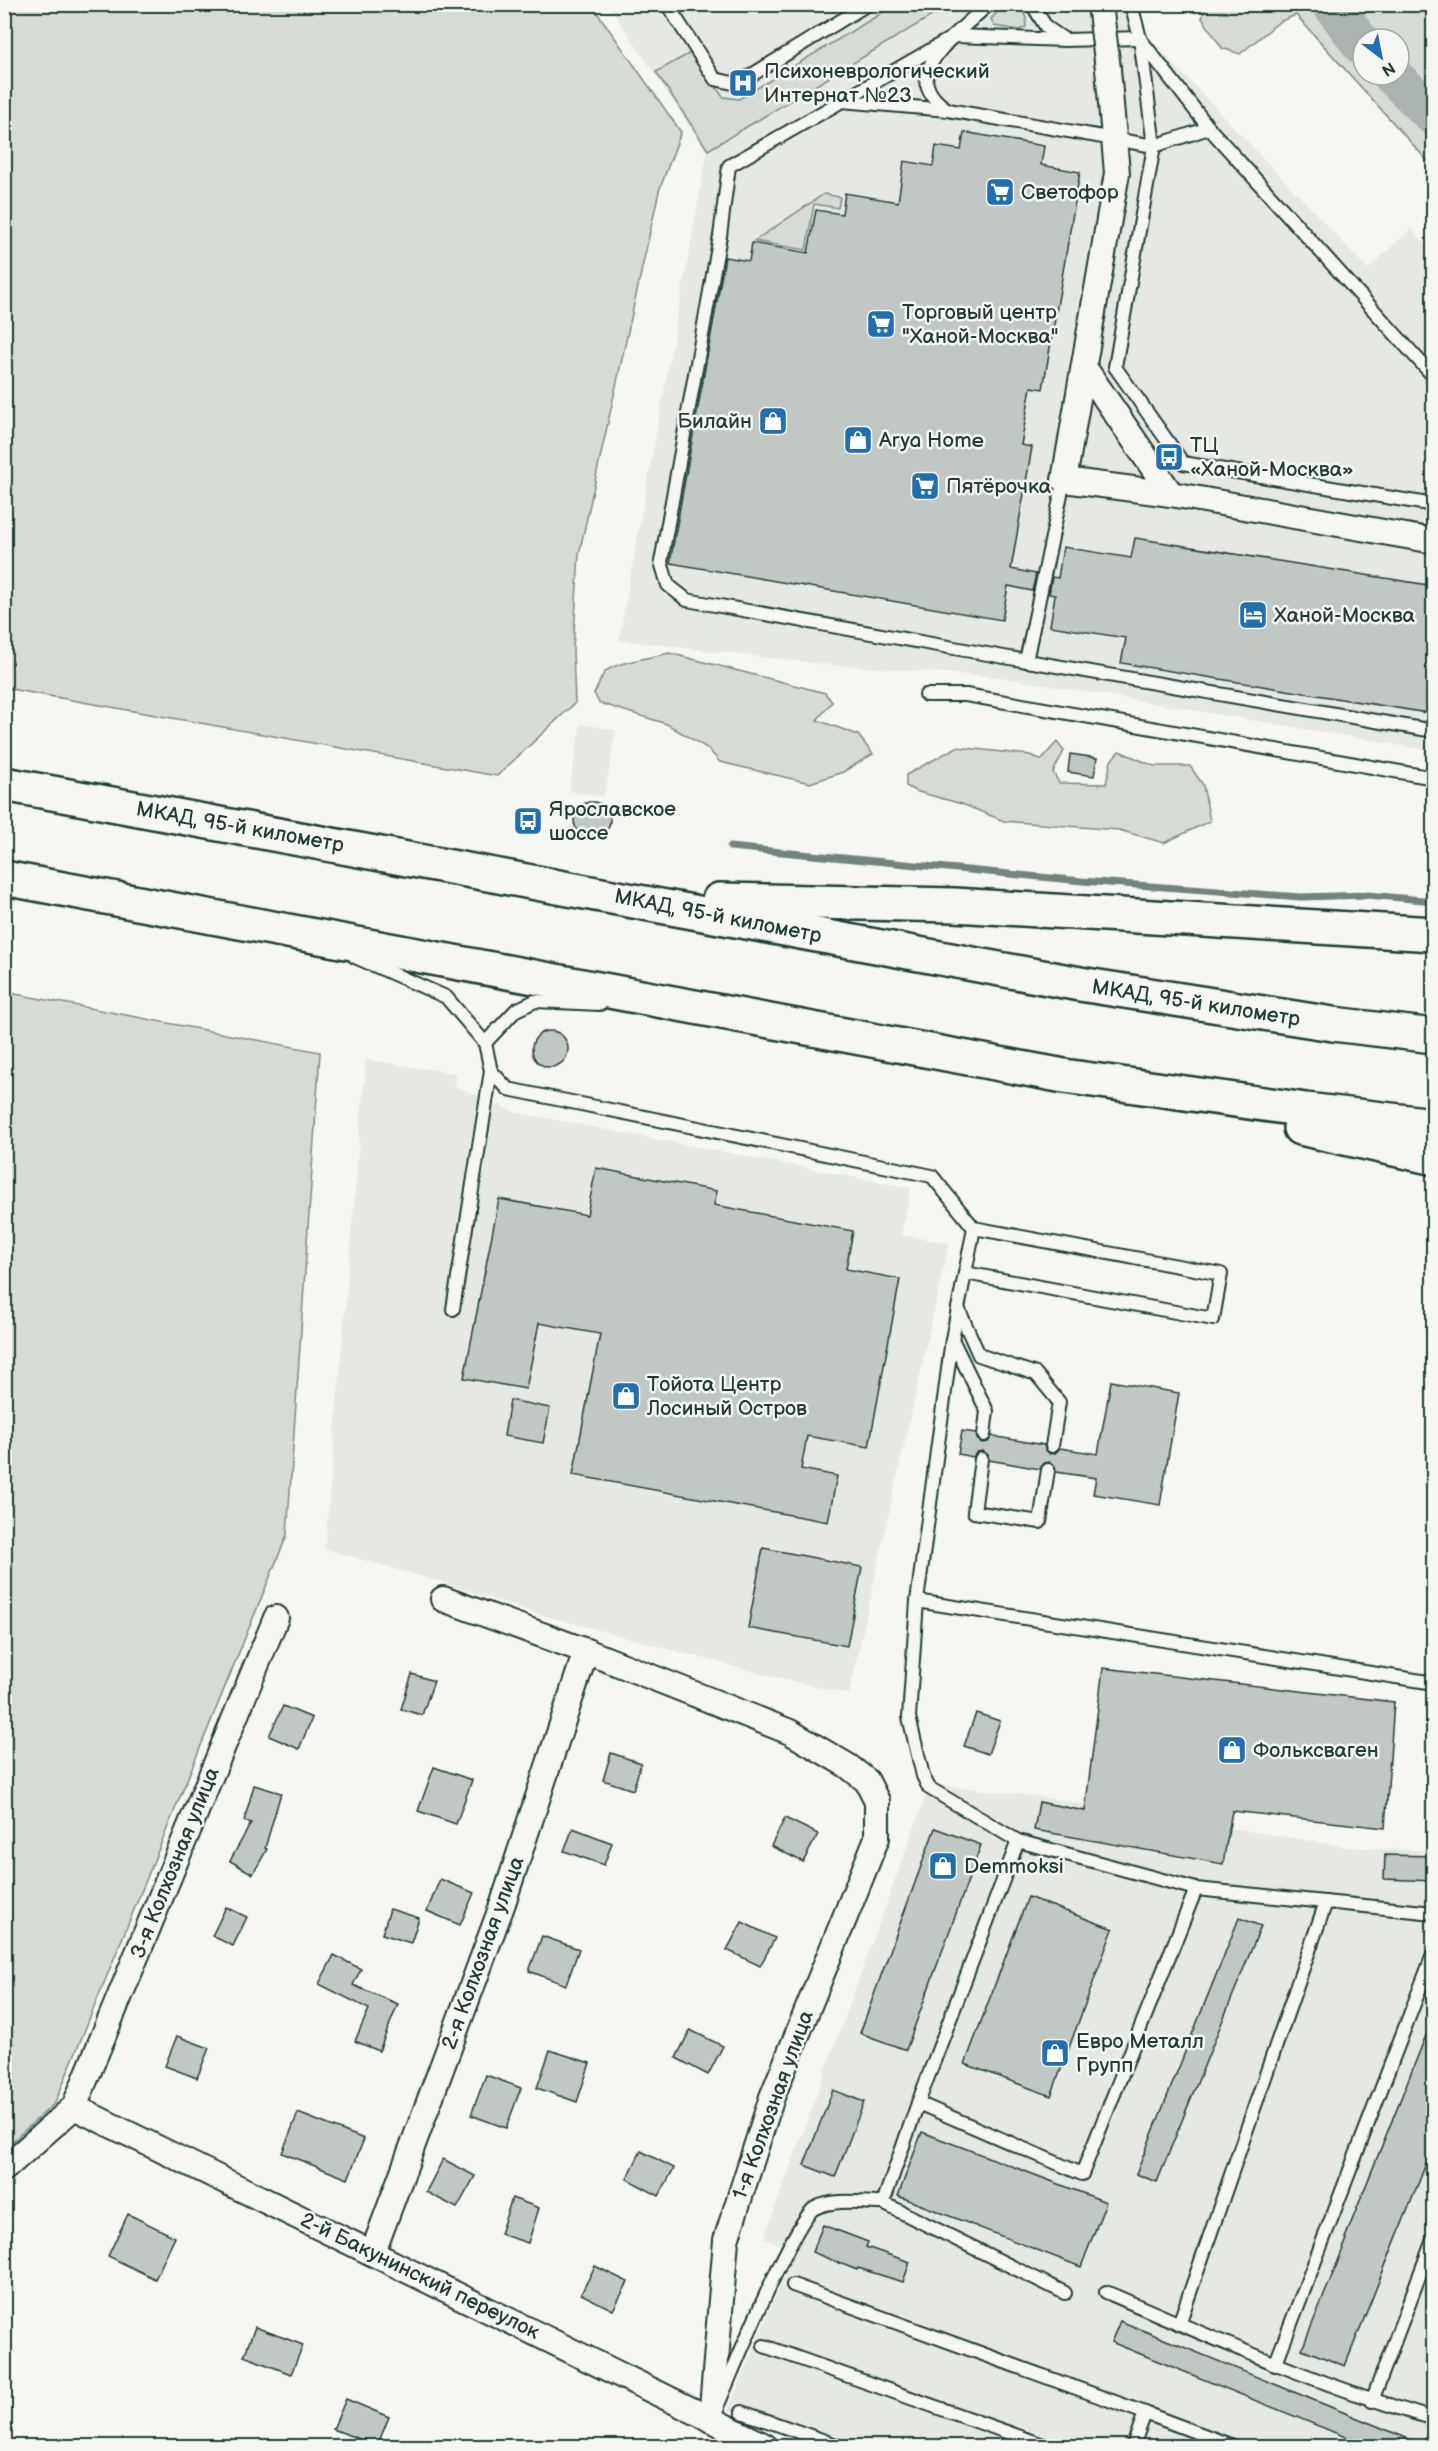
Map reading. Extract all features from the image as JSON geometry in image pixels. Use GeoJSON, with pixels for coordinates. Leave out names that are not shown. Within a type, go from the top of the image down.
{"type":"FeatureCollection","features":[{"type":"Feature","properties":{"kind":"highway","name":"МКАД, 95-й километр"},"geometry":{"type":"LineString","coordinates":[[4,784],[1080,984],[1333,1024],[1434,1036]]}},
{"type":"Feature","properties":{"kind":"highway"},"geometry":{"type":"LineString","coordinates":[[4,878],[1064,1076],[1434,1158]]}},
{"type":"Feature","properties":{"kind":"highway"},"geometry":{"type":"LineString","coordinates":[[624,898],[954,905],[1434,934]]}},
{"type":"Feature","properties":{"kind":"highway"},"geometry":{"type":"LineString","coordinates":[[1064,1076],[1306,1110],[1434,1125]]}},
{"type":"Feature","properties":{"kind":"street"},"geometry":{"type":"LineString","coordinates":[[1100,4],[1118,173],[1064,480],[1171,494],[1434,541]]}},
{"type":"Feature","properties":{"kind":"street"},"geometry":{"type":"LineString","coordinates":[[1084,367],[1171,494]]}},
{"type":"Feature","properties":{"kind":"street"},"geometry":{"type":"LineString","coordinates":[[443,1599],[586,1650]]}},
{"type":"Feature","properties":{"kind":"street","name":"3-я Колхозная улица"},"geometry":{"type":"LineString","coordinates":[[74,2107],[276,1618]]}},
{"type":"Feature","properties":{"kind":"street","name":"1-я Колхозная улица"},"geometry":{"type":"LineString","coordinates":[[586,1650],[790,1732],[848,1766],[867,1781],[878,1801],[877,1838],[772,2097],[726,2240],[711,2420]]}},
{"type":"Feature","properties":{"kind":"street","name":"2-я Колхозная улица"},"geometry":{"type":"LineString","coordinates":[[373,2252],[502,1903],[586,1650]]}},
{"type":"Feature","properties":{"kind":"street"},"geometry":{"type":"LineString","coordinates":[[4,2169],[74,2107]]}},
{"type":"Feature","properties":{"kind":"street","name":"2-й Бакунинский переулок"},"geometry":{"type":"LineString","coordinates":[[74,2107],[765,2446]]}},
{"type":"Feature","properties":{"kind":"lane"},"geometry":{"type":"LineString","coordinates":[[667,4],[715,78],[737,84],[868,4]]}},
{"type":"Feature","properties":{"kind":"lane"},"geometry":{"type":"LineString","coordinates":[[948,110],[932,95],[926,83],[929,68],[938,51],[989,4]]}},
{"type":"Feature","properties":{"kind":"lane"},"geometry":{"type":"LineString","coordinates":[[1032,4],[1046,27],[1065,40]]}},
{"type":"Feature","properties":{"kind":"lane"},"geometry":{"type":"LineString","coordinates":[[1131,4],[1140,38],[1154,146],[1115,367],[1183,463],[1434,505]]}},
{"type":"Feature","properties":{"kind":"lane"},"geometry":{"type":"LineString","coordinates":[[1140,38],[1065,40],[955,36],[729,166],[720,236],[661,562],[668,585],[687,600],[1434,731]]}},
{"type":"Feature","properties":{"kind":"lane"},"geometry":{"type":"LineString","coordinates":[[1140,38],[1209,128],[1434,376]]}},
{"type":"Feature","properties":{"kind":"lane"},"geometry":{"type":"LineString","coordinates":[[841,102],[948,110],[1154,146],[1209,128]]}},
{"type":"Feature","properties":{"kind":"lane"},"geometry":{"type":"LineString","coordinates":[[1026,661],[1064,480]]}},
{"type":"Feature","properties":{"kind":"lane"},"geometry":{"type":"LineString","coordinates":[[926,695],[966,695],[1434,778]]}},
{"type":"Feature","properties":{"kind":"lane"},"geometry":{"type":"LineString","coordinates":[[261,925],[330,947],[446,997],[485,1043],[491,1071],[453,1309]]}},
{"type":"Feature","properties":{"kind":"lane"},"geometry":{"type":"LineString","coordinates":[[485,1043],[516,1010],[535,1001],[710,1009]]}},
{"type":"Feature","properties":{"kind":"lane"},"geometry":{"type":"LineString","coordinates":[[491,1071],[508,1089],[932,1176],[974,1228],[1221,1274],[1213,1318],[965,1273]]}},
{"type":"Feature","properties":{"kind":"lane"},"geometry":{"type":"LineString","coordinates":[[974,1228],[952,1339],[917,1600],[909,1718],[923,1776],[929,1788],[1018,1841],[1196,1889],[1434,1913]]}},
{"type":"Feature","properties":{"kind":"lane"},"geometry":{"type":"LineString","coordinates":[[958,1308],[979,1355],[1036,1374],[1059,1402],[1052,1446]]}},
{"type":"Feature","properties":{"kind":"lane"},"geometry":{"type":"LineString","coordinates":[[952,1339],[987,1411],[984,1435]]}},
{"type":"Feature","properties":{"kind":"lane"},"geometry":{"type":"LineString","coordinates":[[981,1459],[974,1512],[1040,1522],[1048,1470]]}},
{"type":"Feature","properties":{"kind":"lane"},"geometry":{"type":"LineString","coordinates":[[917,1600],[1434,1683]]}},
{"type":"Feature","properties":{"kind":"lane"},"geometry":{"type":"LineString","coordinates":[[883,2203],[918,2103],[1018,1841]]}},
{"type":"Feature","properties":{"kind":"lane"},"geometry":{"type":"LineString","coordinates":[[918,2103],[1082,2174],[1196,1889]]}},
{"type":"Feature","properties":{"kind":"lane"},"geometry":{"type":"LineString","coordinates":[[1179,2324],[1326,1902]]}},
{"type":"Feature","properties":{"kind":"lane"},"geometry":{"type":"LineString","coordinates":[[1275,2365],[1434,1953]]}},
{"type":"Feature","properties":{"kind":"lane"},"geometry":{"type":"LineString","coordinates":[[711,2420],[788,2248],[802,2221],[814,2208],[838,2202],[883,2203],[1065,2293]]}},
{"type":"Feature","properties":{"kind":"lane"},"geometry":{"type":"LineString","coordinates":[[1372,2401],[1434,2237]]}},
{"type":"Feature","properties":{"kind":"lane"},"geometry":{"type":"LineString","coordinates":[[793,2285],[1233,2446]]}},
{"type":"Feature","properties":{"kind":"lane"},"geometry":{"type":"LineString","coordinates":[[1106,2292],[1275,2365],[1372,2401],[1434,2419]]}},
{"type":"Feature","properties":{"kind":"lane"},"geometry":{"type":"LineString","coordinates":[[764,2346],[1046,2446]]}},
{"type":"Feature","properties":{"kind":"lane"},"geometry":{"type":"LineString","coordinates":[[742,2412],[839,2446]]}},
{"type":"Feature","properties":{"kind":"lane"},"geometry":{"type":"LineString","coordinates":[[1133,2446],[1145,2413]]}},
{"type":"Feature","properties":{"kind":"shaded area"},"geometry":{"type":"Polygon","coordinates":[[[1005,4],[1020,5],[1026,18],[1026,27],[1019,30],[994,26],[991,19],[1005,4]]]}},
{"type":"Feature","properties":{"kind":"shaded area"},"geometry":{"type":"Polygon","coordinates":[[[4,5],[592,5],[681,132],[659,191],[579,554],[573,649],[575,703],[497,776],[5,688],[4,5]]]}},
{"type":"Feature","properties":{"kind":"shaded area"},"geometry":{"type":"Polygon","coordinates":[[[609,5],[1118,5],[1368,269],[1411,229],[1434,252],[1433,751],[1000,677],[820,664],[619,640],[707,153],[609,5]]]}},
{"type":"Feature","properties":{"kind":"shaded area"},"geometry":{"type":"Polygon","coordinates":[[[895,5],[947,5],[708,150],[656,72],[692,52],[723,97],[739,99],[895,5]]]}},
{"type":"Feature","properties":{"kind":"shaded area"},"geometry":{"type":"Polygon","coordinates":[[[1206,5],[1322,5],[1351,41],[1351,76],[1296,15],[1279,22],[1240,54],[1222,48],[1202,18],[1206,5]]]}},
{"type":"Feature","properties":{"kind":"shaded area"},"geometry":{"type":"Polygon","coordinates":[[[1344,5],[1433,5],[1433,102],[1411,80],[1411,27],[1361,27],[1344,5]]]}},
{"type":"Feature","properties":{"kind":"shaded area"},"geometry":{"type":"Polygon","coordinates":[[[1361,87],[1394,87],[1433,128],[1433,167],[1361,87]]]}},
{"type":"Feature","properties":{"kind":"shaded area"},"geometry":{"type":"Polygon","coordinates":[[[824,194],[840,197],[838,208],[814,204],[806,250],[754,241],[824,194]]]}},
{"type":"Feature","properties":{"kind":"shaded area"},"geometry":{"type":"Polygon","coordinates":[[[669,653],[825,693],[832,702],[817,720],[858,735],[873,754],[843,772],[810,783],[720,762],[707,748],[667,724],[599,703],[594,693],[603,674],[610,668],[669,653]]]}},
{"type":"Feature","properties":{"kind":"shaded area"},"geometry":{"type":"Polygon","coordinates":[[[581,724],[616,730],[604,797],[569,791],[581,724]]]}},
{"type":"Feature","properties":{"kind":"shaded area"},"geometry":{"type":"Polygon","coordinates":[[[1057,742],[1064,751],[1053,772],[1059,783],[1106,784],[1111,761],[1119,751],[1154,766],[1190,766],[1203,785],[1210,821],[1164,843],[1119,830],[1004,821],[962,804],[915,791],[906,786],[906,775],[957,747],[1030,755],[1041,760],[1057,742]]]}},
{"type":"Feature","properties":{"kind":"shaded area"},"geometry":{"type":"Polygon","coordinates":[[[5,992],[320,1052],[287,1535],[55,2103],[5,2148],[5,992]]]}},
{"type":"Feature","properties":{"kind":"shaded area","name":"Тойота Центр Лосиный Остров"},"geometry":{"type":"Polygon","coordinates":[[[366,1060],[455,1073],[455,1086],[514,1112],[911,1188],[901,1235],[949,1243],[849,1694],[766,1675],[538,1614],[441,1582],[325,1549],[366,1060]]]}},
{"type":"Feature","properties":{"kind":"shaded area"},"geometry":{"type":"Polygon","coordinates":[[[930,1784],[1021,1794],[1347,1847],[1433,1851],[1433,2446],[811,2446],[728,2410],[795,2250],[764,2239],[930,1784]]]}},
{"type":"Feature","properties":{"kind":"building","name":"Торговый центр \"Ханой-Москва\""},"geometry":{"type":"Polygon","coordinates":[[[964,132],[1044,146],[1041,165],[1080,172],[1043,389],[1031,387],[1021,445],[1032,447],[1011,569],[1036,574],[1032,591],[1008,586],[1002,620],[670,563],[725,257],[749,261],[752,243],[808,253],[816,210],[842,214],[845,193],[898,202],[904,161],[933,166],[936,146],[961,150],[964,132]]]}},
{"type":"Feature","properties":{"kind":"building"},"geometry":{"type":"Polygon","coordinates":[[[1135,538],[1434,586],[1434,714],[1121,663],[1126,638],[1050,626],[1055,595],[1049,594],[1052,577],[1058,578],[1063,547],[1131,558],[1135,538]]]}},
{"type":"Feature","properties":{"kind":"building"},"geometry":{"type":"Polygon","coordinates":[[[1070,754],[1097,758],[1094,776],[1068,772],[1070,754]]]}},
{"type":"Feature","properties":{"kind":"building"},"geometry":{"type":"Polygon","coordinates":[[[592,802],[605,807],[610,820],[605,833],[592,838],[579,833],[574,820],[579,807],[592,802]]]}},
{"type":"Feature","properties":{"kind":"building"},"geometry":{"type":"Polygon","coordinates":[[[550,1031],[563,1036],[568,1049],[563,1062],[550,1067],[537,1062],[532,1049],[537,1036],[550,1031]]]}},
{"type":"Feature","properties":{"kind":"building"},"geometry":{"type":"Polygon","coordinates":[[[596,1168],[717,1191],[714,1205],[853,1231],[846,1269],[900,1279],[869,1447],[807,1436],[801,1469],[837,1476],[828,1522],[573,1475],[600,1334],[539,1323],[526,1389],[464,1378],[499,1199],[587,1215],[596,1168]]]}},
{"type":"Feature","properties":{"kind":"building"},"geometry":{"type":"Polygon","coordinates":[[[1111,1381],[1179,1393],[1160,1505],[1093,1494],[1096,1478],[1056,1472],[1055,1466],[1050,1462],[1044,1463],[1040,1469],[989,1460],[988,1455],[983,1451],[977,1452],[973,1457],[958,1454],[962,1431],[976,1433],[977,1439],[982,1443],[988,1442],[992,1436],[1044,1445],[1050,1454],[1060,1448],[1098,1454],[1111,1381]]]}},
{"type":"Feature","properties":{"kind":"building"},"geometry":{"type":"Polygon","coordinates":[[[510,1400],[550,1408],[543,1443],[504,1436],[510,1400]]]}},
{"type":"Feature","properties":{"kind":"building"},"geometry":{"type":"Polygon","coordinates":[[[763,1548],[862,1567],[847,1646],[748,1628],[763,1548]]]}},
{"type":"Feature","properties":{"kind":"building"},"geometry":{"type":"Polygon","coordinates":[[[1103,1668],[1394,1702],[1385,1828],[1232,1811],[1223,1864],[1034,1830],[1039,1802],[1085,1811],[1103,1668]]]}},
{"type":"Feature","properties":{"kind":"building"},"geometry":{"type":"Polygon","coordinates":[[[412,1674],[434,1681],[422,1715],[401,1709],[412,1674]]]}},
{"type":"Feature","properties":{"kind":"building"},"geometry":{"type":"Polygon","coordinates":[[[283,1706],[312,1718],[299,1749],[269,1736],[283,1706]]]}},
{"type":"Feature","properties":{"kind":"building"},"geometry":{"type":"Polygon","coordinates":[[[976,1713],[1000,1721],[988,1754],[964,1746],[976,1713]]]}},
{"type":"Feature","properties":{"kind":"building"},"geometry":{"type":"Polygon","coordinates":[[[611,1753],[641,1763],[633,1790],[603,1780],[611,1753]]]}},
{"type":"Feature","properties":{"kind":"building"},"geometry":{"type":"Polygon","coordinates":[[[434,1767],[472,1780],[456,1824],[418,1811],[434,1767]]]}},
{"type":"Feature","properties":{"kind":"building"},"geometry":{"type":"Polygon","coordinates":[[[254,1785],[281,1793],[265,1848],[267,1849],[253,1874],[230,1861],[251,1823],[244,1821],[254,1785]]]}},
{"type":"Feature","properties":{"kind":"building"},"geometry":{"type":"Polygon","coordinates":[[[785,1818],[818,1834],[803,1862],[771,1846],[785,1818]]]}},
{"type":"Feature","properties":{"kind":"building"},"geometry":{"type":"Polygon","coordinates":[[[573,1828],[612,1843],[604,1865],[564,1851],[573,1828]]]}},
{"type":"Feature","properties":{"kind":"building"},"geometry":{"type":"Polygon","coordinates":[[[935,1828],[981,1845],[906,2050],[860,2033],[935,1828]]]}},
{"type":"Feature","properties":{"kind":"building"},"geometry":{"type":"Polygon","coordinates":[[[1385,1855],[1434,1856],[1434,1881],[1384,1879],[1385,1855]]]}},
{"type":"Feature","properties":{"kind":"building"},"geometry":{"type":"Polygon","coordinates":[[[440,1879],[474,1893],[460,1925],[427,1911],[440,1879]]]}},
{"type":"Feature","properties":{"kind":"building"},"geometry":{"type":"Polygon","coordinates":[[[1028,1897],[1113,1929],[1051,2096],[965,2064],[1028,1897]]]}},
{"type":"Feature","properties":{"kind":"building"},"geometry":{"type":"Polygon","coordinates":[[[226,1907],[247,1917],[233,1946],[212,1936],[226,1907]]]}},
{"type":"Feature","properties":{"kind":"building"},"geometry":{"type":"Polygon","coordinates":[[[390,1909],[419,1918],[411,1943],[382,1934],[390,1909]]]}},
{"type":"Feature","properties":{"kind":"building"},"geometry":{"type":"Polygon","coordinates":[[[1239,1918],[1261,1926],[1157,2182],[1136,2174],[1239,1918]]]}},
{"type":"Feature","properties":{"kind":"building"},"geometry":{"type":"Polygon","coordinates":[[[742,1922],[775,1938],[760,1966],[727,1950],[742,1922]]]}},
{"type":"Feature","properties":{"kind":"building"},"geometry":{"type":"Polygon","coordinates":[[[542,1936],[579,1949],[566,1985],[529,1971],[542,1936]]]}},
{"type":"Feature","properties":{"kind":"building"},"geometry":{"type":"Polygon","coordinates":[[[334,1955],[361,1969],[353,1985],[398,2004],[379,2051],[355,2041],[369,2009],[319,1984],[334,1955]]]}},
{"type":"Feature","properties":{"kind":"building"},"geometry":{"type":"Polygon","coordinates":[[[1433,2018],[1434,2144],[1345,2366],[1302,2349],[1433,2018]]]}},
{"type":"Feature","properties":{"kind":"building"},"geometry":{"type":"Polygon","coordinates":[[[690,2030],[723,2046],[708,2075],[676,2058],[690,2030]]]}},
{"type":"Feature","properties":{"kind":"building"},"geometry":{"type":"Polygon","coordinates":[[[177,2036],[209,2048],[197,2078],[165,2066],[177,2036]]]}},
{"type":"Feature","properties":{"kind":"building"},"geometry":{"type":"Polygon","coordinates":[[[550,2050],[590,2063],[577,2102],[537,2088],[550,2050]]]}},
{"type":"Feature","properties":{"kind":"building"},"geometry":{"type":"Polygon","coordinates":[[[486,2075],[521,2088],[506,2128],[471,2115],[486,2075]]]}},
{"type":"Feature","properties":{"kind":"building"},"geometry":{"type":"Polygon","coordinates":[[[833,2090],[864,2102],[835,2177],[804,2165],[833,2090]]]}},
{"type":"Feature","properties":{"kind":"building"},"geometry":{"type":"Polygon","coordinates":[[[298,2113],[364,2139],[348,2179],[282,2153],[298,2113]]]}},
{"type":"Feature","properties":{"kind":"building"},"geometry":{"type":"Polygon","coordinates":[[[922,2132],[1106,2202],[1081,2267],[898,2196],[922,2132]]]}},
{"type":"Feature","properties":{"kind":"building"},"geometry":{"type":"Polygon","coordinates":[[[641,2151],[674,2168],[659,2196],[627,2179],[641,2151]]]}},
{"type":"Feature","properties":{"kind":"building"},"geometry":{"type":"Polygon","coordinates":[[[443,2159],[475,2176],[457,2208],[426,2192],[443,2159]]]}},
{"type":"Feature","properties":{"kind":"building"},"geometry":{"type":"Polygon","coordinates":[[[512,2198],[539,2208],[528,2243],[500,2234],[512,2198]]]}},
{"type":"Feature","properties":{"kind":"building"},"geometry":{"type":"Polygon","coordinates":[[[128,2214],[175,2237],[155,2279],[108,2256],[128,2214]]]}},
{"type":"Feature","properties":{"kind":"building"},"geometry":{"type":"Polygon","coordinates":[[[823,2225],[868,2242],[866,2247],[910,2262],[903,2282],[858,2268],[857,2270],[812,2252],[823,2225]]]}},
{"type":"Feature","properties":{"kind":"building"},"geometry":{"type":"Polygon","coordinates":[[[595,2266],[628,2282],[613,2310],[581,2294],[595,2266]]]}},
{"type":"Feature","properties":{"kind":"building"},"geometry":{"type":"Polygon","coordinates":[[[1120,2321],[1426,2446],[1368,2446],[1111,2342],[1120,2321]]]}},
{"type":"Feature","properties":{"kind":"building"},"geometry":{"type":"Polygon","coordinates":[[[255,2327],[303,2345],[291,2374],[244,2356],[255,2327]]]}},
{"type":"Feature","properties":{"kind":"building"},"geometry":{"type":"Polygon","coordinates":[[[346,2399],[389,2417],[377,2446],[333,2429],[346,2399]]]}},
{"type":"Feature","properties":{"kind":"waterway"},"geometry":{"type":"LineString","coordinates":[[1332,4],[1351,30]]}},
{"type":"Feature","properties":{"kind":"waterway"},"geometry":{"type":"LineString","coordinates":[[1404,87],[1434,116]]}},
{"type":"Feature","properties":{"kind":"waterway"},"geometry":{"type":"LineString","coordinates":[[730,847],[1082,881],[1301,897],[1368,895],[1434,901]]}},
{"type":"Feature","properties":{"kind":"place","name":"Психоневрологический Интернат №23"},"geometry":{"type":"Point","coordinates":[743,83]}},
{"type":"Feature","properties":{"kind":"place","name":"Светофор"},"geometry":{"type":"Point","coordinates":[1000,192]}},
{"type":"Feature","properties":{"kind":"place","name":"Торговый центр \"Ханой-Москва\""},"geometry":{"type":"Point","coordinates":[881,324]}},
{"type":"Feature","properties":{"kind":"place","name":"Билайн"},"geometry":{"type":"Point","coordinates":[773,421]}},
{"type":"Feature","properties":{"kind":"place","name":"Arya Home"},"geometry":{"type":"Point","coordinates":[858,440]}},
{"type":"Feature","properties":{"kind":"place","name":"ТЦ «Ханой-Москва»"},"geometry":{"type":"Point","coordinates":[1169,457]}},
{"type":"Feature","properties":{"kind":"place","name":"Пятёрочка"},"geometry":{"type":"Point","coordinates":[925,486]}},
{"type":"Feature","properties":{"kind":"place","name":"Ханой-Москва"},"geometry":{"type":"Point","coordinates":[1253,615]}},
{"type":"Feature","properties":{"kind":"place","name":"Ярославское шоссе"},"geometry":{"type":"Point","coordinates":[528,821]}},
{"type":"Feature","properties":{"kind":"place","name":"Тойота Центр Лосиный Остров"},"geometry":{"type":"Point","coordinates":[626,1396]}},
{"type":"Feature","properties":{"kind":"place","name":"Фольксваген"},"geometry":{"type":"Point","coordinates":[1232,1750]}},
{"type":"Feature","properties":{"kind":"place","name":"Demmoksi"},"geometry":{"type":"Point","coordinates":[943,1866]}},
{"type":"Feature","properties":{"kind":"place","name":"Евро Металл Групп"},"geometry":{"type":"Point","coordinates":[1055,2053]}}]}
